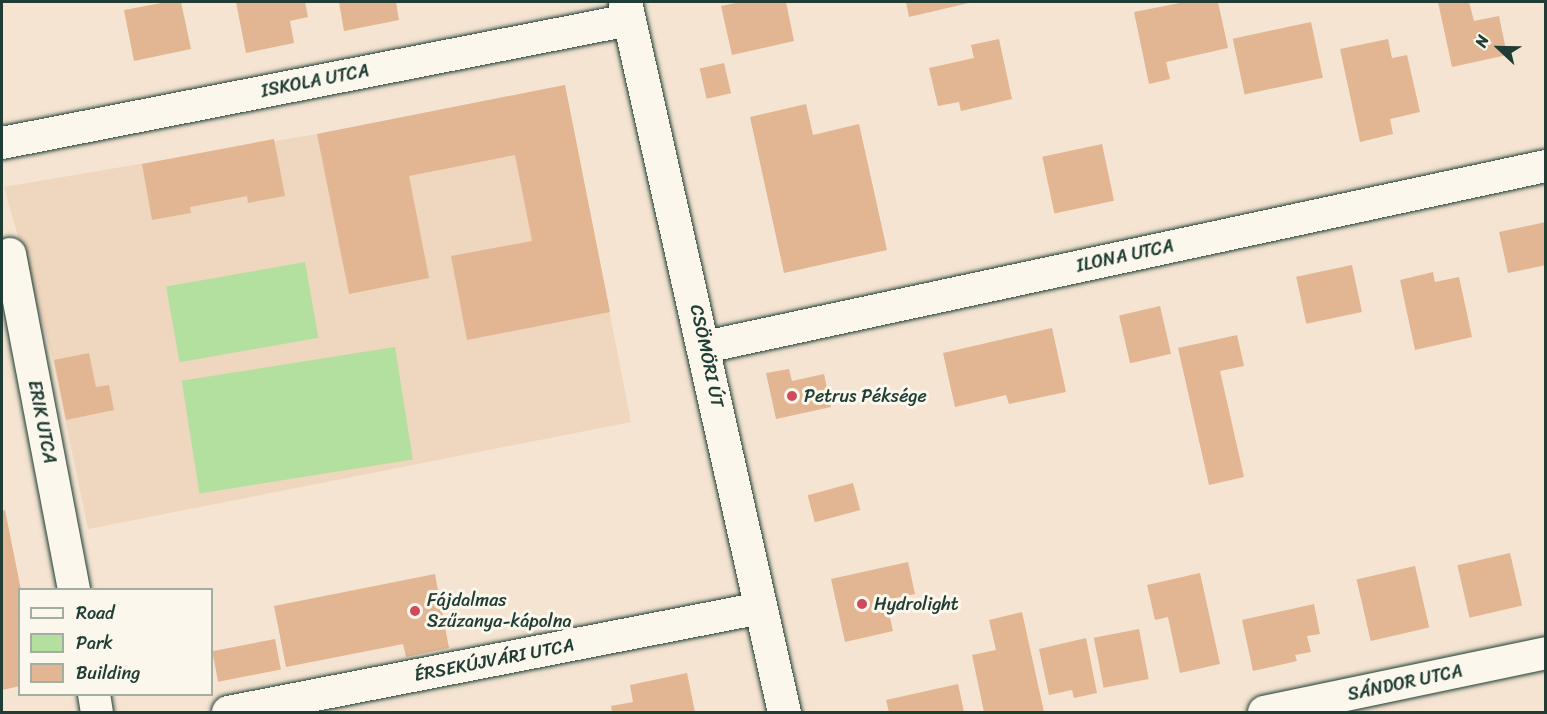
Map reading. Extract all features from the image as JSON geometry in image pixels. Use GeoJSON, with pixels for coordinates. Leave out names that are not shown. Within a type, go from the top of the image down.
{"type":"FeatureCollection","features":[{"type":"Feature","properties":{"kind":"main road","name":"CSÖMÖRI ÚT"},"geometry":{"type":"LineString","coordinates":[[627,11],[705,347],[784,712]]}},
{"type":"Feature","properties":{"kind":"street","name":"ISKOLA UTCA"},"geometry":{"type":"LineString","coordinates":[[2,143],[627,11]]}},
{"type":"Feature","properties":{"kind":"street","name":"ILONA UTCA"},"geometry":{"type":"LineString","coordinates":[[705,347],[1545,166]]}},
{"type":"Feature","properties":{"kind":"street","name":"ERIK UTCA"},"geometry":{"type":"LineString","coordinates":[[9,254],[74,588]]}},
{"type":"Feature","properties":{"kind":"street","name":"ÉRSEKÚJVÁRI UTCA"},"geometry":{"type":"LineString","coordinates":[[228,712],[761,608]]}},
{"type":"Feature","properties":{"kind":"street","name":"SÁNDOR UTCA"},"geometry":{"type":"LineString","coordinates":[[1264,712],[1545,653]]}},
{"type":"Feature","properties":{"kind":"street"},"geometry":{"type":"LineString","coordinates":[[94,696],[97,712]]}},
{"type":"Feature","properties":{"kind":"shaded area"},"geometry":{"type":"Polygon","coordinates":[[[565,85],[631,422],[88,529],[53,360],[4,187],[317,134],[565,85]]]}},
{"type":"Feature","properties":{"kind":"green space"},"geometry":{"type":"Polygon","coordinates":[[[305,262],[318,338],[180,362],[166,286],[305,262]]]}},
{"type":"Feature","properties":{"kind":"green space"},"geometry":{"type":"Polygon","coordinates":[[[395,347],[413,460],[199,493],[182,381],[395,347]]]}},
{"type":"Feature","properties":{"kind":"building"},"geometry":{"type":"Polygon","coordinates":[[[167,2],[181,2],[191,49],[134,61],[124,10],[167,2]]]}},
{"type":"Feature","properties":{"kind":"building"},"geometry":{"type":"Polygon","coordinates":[[[236,2],[305,2],[308,17],[290,21],[294,43],[246,53],[236,2]]]}},
{"type":"Feature","properties":{"kind":"building"},"geometry":{"type":"Polygon","coordinates":[[[339,2],[396,2],[399,20],[344,31],[339,2]]]}},
{"type":"Feature","properties":{"kind":"building"},"geometry":{"type":"Polygon","coordinates":[[[741,2],[786,2],[794,41],[732,55],[721,6],[741,2]]]}},
{"type":"Feature","properties":{"kind":"building"},"geometry":{"type":"Polygon","coordinates":[[[906,2],[973,2],[909,17],[906,2]]]}},
{"type":"Feature","properties":{"kind":"building"},"geometry":{"type":"Polygon","coordinates":[[[1185,2],[1218,2],[1228,48],[1166,62],[1170,79],[1149,84],[1134,12],[1185,2]]]}},
{"type":"Feature","properties":{"kind":"building"},"geometry":{"type":"Polygon","coordinates":[[[1438,2],[1469,2],[1474,21],[1499,16],[1507,55],[1452,67],[1438,2]]]}},
{"type":"Feature","properties":{"kind":"building"},"geometry":{"type":"Polygon","coordinates":[[[1311,22],[1323,78],[1245,94],[1233,39],[1311,22]]]}},
{"type":"Feature","properties":{"kind":"building"},"geometry":{"type":"Polygon","coordinates":[[[999,39],[1012,99],[961,111],[959,102],[938,106],[929,68],[974,58],[971,45],[999,39]]]}},
{"type":"Feature","properties":{"kind":"building"},"geometry":{"type":"Polygon","coordinates":[[[1388,39],[1392,58],[1407,55],[1420,112],[1390,119],[1393,134],[1360,142],[1340,49],[1388,39]]]}},
{"type":"Feature","properties":{"kind":"building"},"geometry":{"type":"Polygon","coordinates":[[[724,63],[731,93],[707,99],[700,69],[724,63]]]}},
{"type":"Feature","properties":{"kind":"building"},"geometry":{"type":"Polygon","coordinates":[[[565,85],[610,312],[467,340],[451,256],[532,241],[515,155],[409,176],[429,278],[349,294],[317,134],[565,85]]]}},
{"type":"Feature","properties":{"kind":"building"},"geometry":{"type":"Polygon","coordinates":[[[806,104],[813,135],[859,124],[887,250],[784,273],[750,117],[806,104]]]}},
{"type":"Feature","properties":{"kind":"building"},"geometry":{"type":"Polygon","coordinates":[[[274,139],[285,196],[248,203],[247,196],[190,207],[191,213],[152,220],[142,164],[274,139]]]}},
{"type":"Feature","properties":{"kind":"building"},"geometry":{"type":"Polygon","coordinates":[[[1102,144],[1114,201],[1054,213],[1042,157],[1102,144]]]}},
{"type":"Feature","properties":{"kind":"building"},"geometry":{"type":"Polygon","coordinates":[[[1546,222],[1546,265],[1508,273],[1499,232],[1546,222]]]}},
{"type":"Feature","properties":{"kind":"building"},"geometry":{"type":"Polygon","coordinates":[[[1352,265],[1362,312],[1306,324],[1296,277],[1352,265]]]}},
{"type":"Feature","properties":{"kind":"building"},"geometry":{"type":"Polygon","coordinates":[[[1433,272],[1435,282],[1459,277],[1472,337],[1415,350],[1400,280],[1433,272]]]}},
{"type":"Feature","properties":{"kind":"building"},"geometry":{"type":"Polygon","coordinates":[[[1160,306],[1171,354],[1130,363],[1119,315],[1160,306]]]}},
{"type":"Feature","properties":{"kind":"building"},"geometry":{"type":"Polygon","coordinates":[[[1052,328],[1066,392],[1009,404],[1006,395],[955,407],[943,353],[1052,328]]]}},
{"type":"Feature","properties":{"kind":"building"},"geometry":{"type":"Polygon","coordinates":[[[1237,335],[1244,366],[1220,371],[1244,477],[1209,485],[1178,348],[1237,335]]]}},
{"type":"Feature","properties":{"kind":"building"},"geometry":{"type":"Polygon","coordinates":[[[89,353],[96,387],[109,385],[114,410],[66,420],[54,360],[89,353]]]}},
{"type":"Feature","properties":{"kind":"building"},"geometry":{"type":"Polygon","coordinates":[[[789,369],[792,381],[824,374],[831,407],[776,419],[766,373],[789,369]]]}},
{"type":"Feature","properties":{"kind":"building"},"geometry":{"type":"Polygon","coordinates":[[[853,483],[860,510],[815,522],[808,495],[853,483]]]}},
{"type":"Feature","properties":{"kind":"building"},"geometry":{"type":"Polygon","coordinates":[[[5,510],[21,588],[18,588],[18,686],[2,690],[2,511],[5,510]]]}},
{"type":"Feature","properties":{"kind":"building"},"geometry":{"type":"Polygon","coordinates":[[[1510,553],[1522,606],[1470,618],[1457,565],[1510,553]]]}},
{"type":"Feature","properties":{"kind":"building"},"geometry":{"type":"Polygon","coordinates":[[[908,562],[915,594],[886,600],[893,631],[845,642],[831,579],[908,562]]]}},
{"type":"Feature","properties":{"kind":"building"},"geometry":{"type":"Polygon","coordinates":[[[1415,566],[1429,627],[1371,641],[1357,579],[1415,566]]]}},
{"type":"Feature","properties":{"kind":"building"},"geometry":{"type":"Polygon","coordinates":[[[1200,573],[1220,664],[1180,673],[1168,617],[1155,620],[1147,585],[1200,573]]]}},
{"type":"Feature","properties":{"kind":"building"},"geometry":{"type":"Polygon","coordinates":[[[435,574],[449,648],[406,657],[403,644],[286,667],[274,606],[435,574]]]}},
{"type":"Feature","properties":{"kind":"building"},"geometry":{"type":"Polygon","coordinates":[[[1314,604],[1320,634],[1307,636],[1311,652],[1295,655],[1297,661],[1253,671],[1242,620],[1314,604]]]}},
{"type":"Feature","properties":{"kind":"building"},"geometry":{"type":"Polygon","coordinates":[[[1022,612],[1044,712],[984,712],[972,655],[996,650],[989,620],[1022,612]]]}},
{"type":"Feature","properties":{"kind":"building"},"geometry":{"type":"Polygon","coordinates":[[[1139,629],[1149,679],[1104,688],[1094,638],[1139,629]]]}},
{"type":"Feature","properties":{"kind":"building"},"geometry":{"type":"Polygon","coordinates":[[[1086,638],[1097,693],[1074,698],[1072,690],[1049,695],[1039,649],[1086,638]]]}},
{"type":"Feature","properties":{"kind":"building"},"geometry":{"type":"Polygon","coordinates":[[[275,639],[281,669],[218,682],[213,651],[275,639]]]}},
{"type":"Feature","properties":{"kind":"building"},"geometry":{"type":"Polygon","coordinates":[[[687,673],[695,712],[612,712],[611,706],[633,702],[630,685],[687,673]]]}},
{"type":"Feature","properties":{"kind":"building"},"geometry":{"type":"Polygon","coordinates":[[[958,684],[964,712],[889,712],[886,700],[958,684]]]}},
{"type":"Feature","properties":{"kind":"place","name":"Petrus Péksége"},"geometry":{"type":"Point","coordinates":[792,396]}},
{"type":"Feature","properties":{"kind":"place","name":"Hydrolight"},"geometry":{"type":"Point","coordinates":[862,604]}},
{"type":"Feature","properties":{"kind":"place","name":"Fájdalmas Szűzanya-kápolna"},"geometry":{"type":"Point","coordinates":[415,611]}}]}
